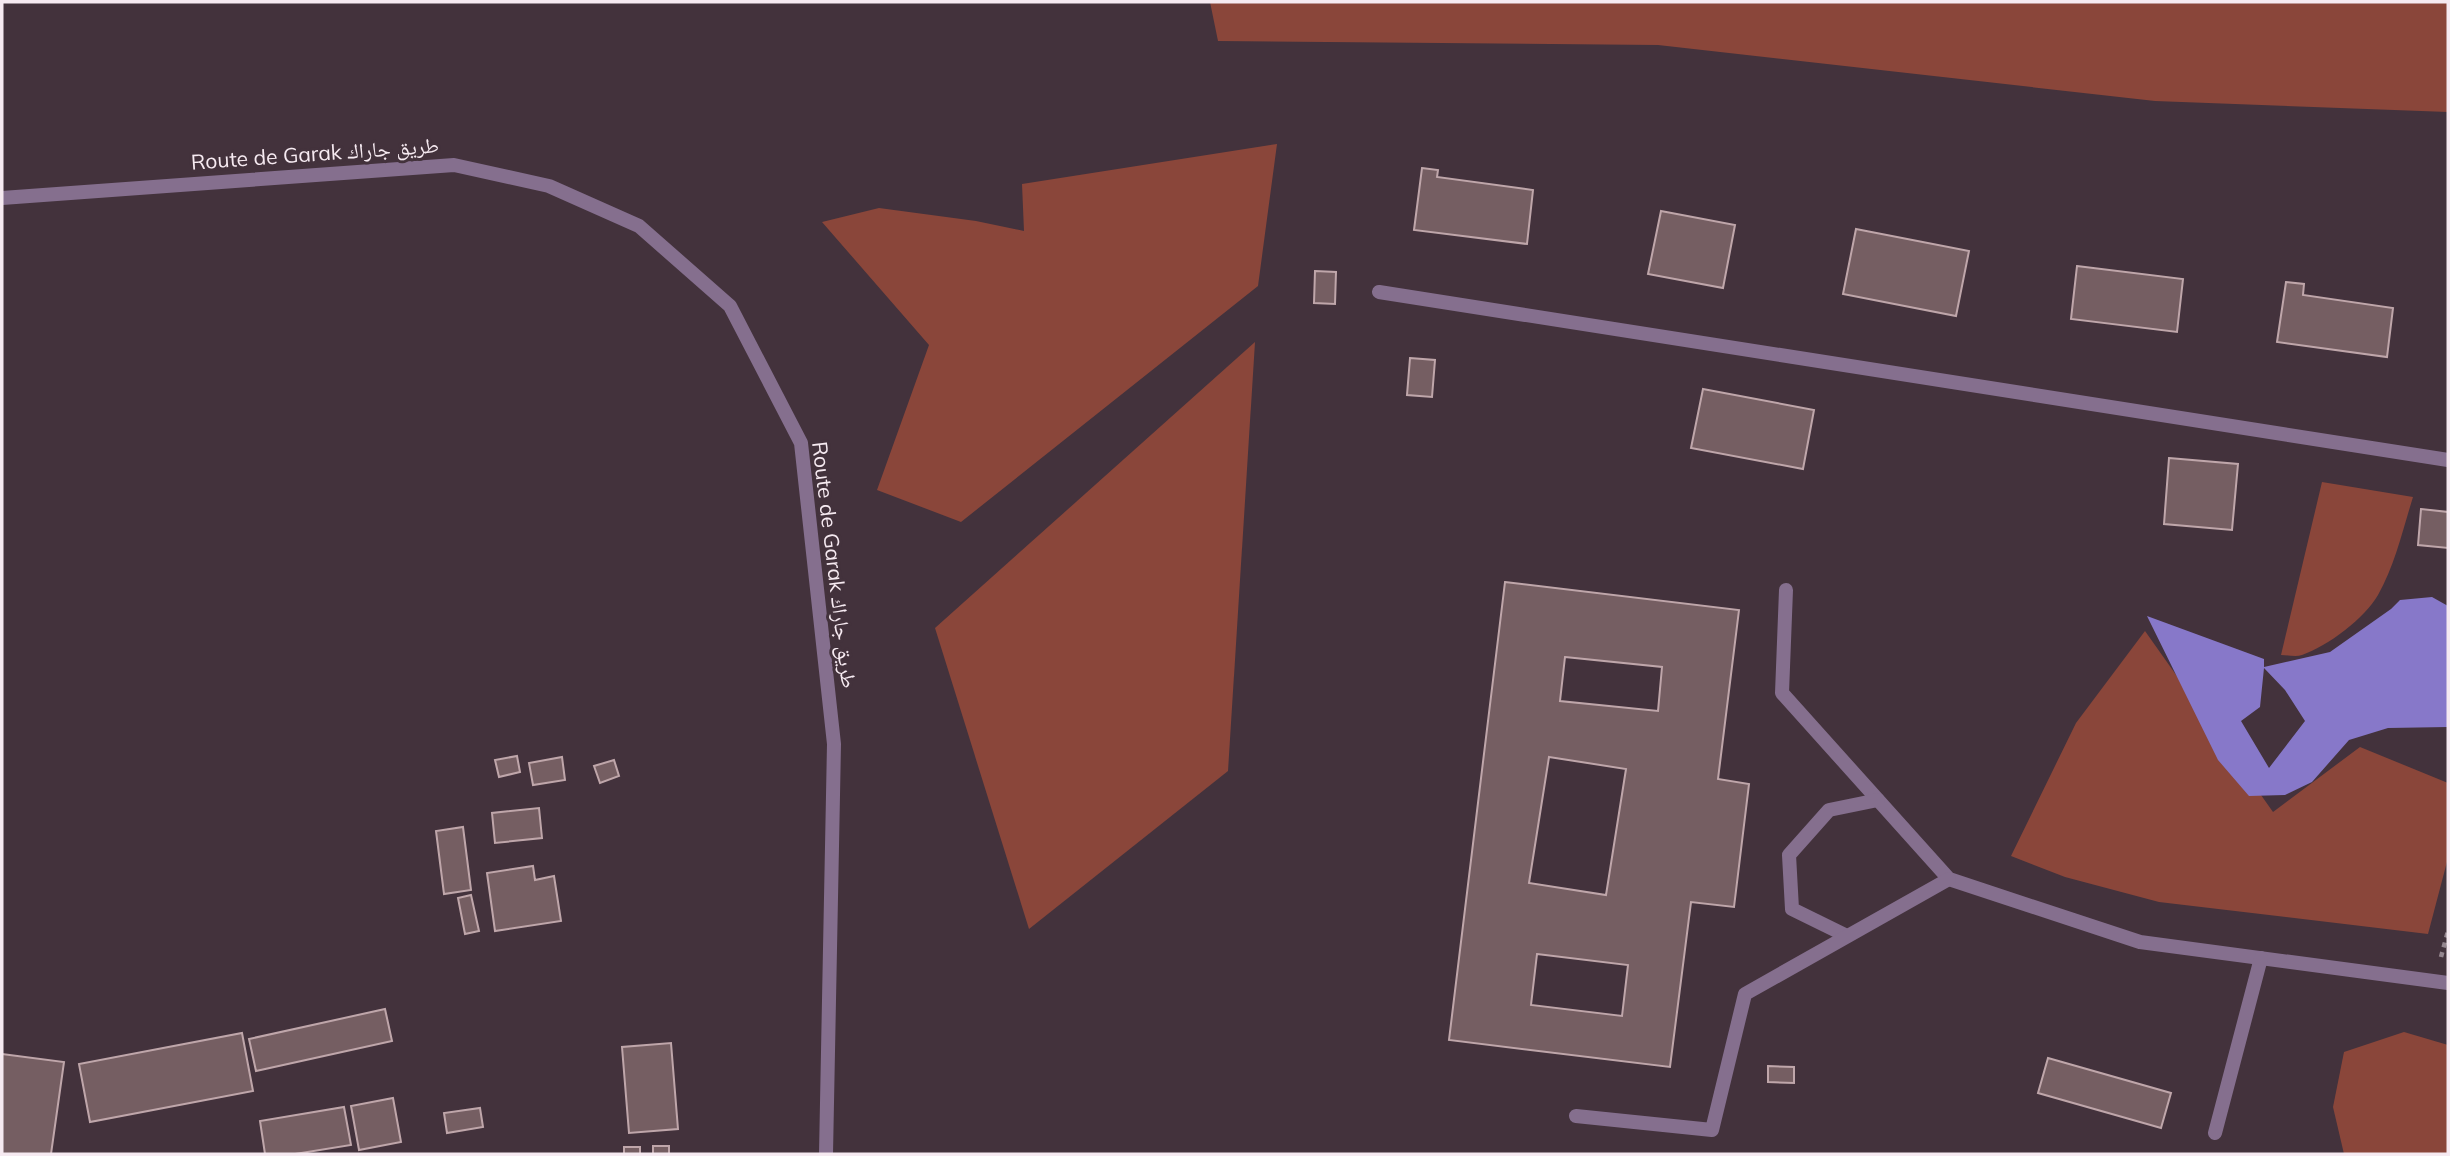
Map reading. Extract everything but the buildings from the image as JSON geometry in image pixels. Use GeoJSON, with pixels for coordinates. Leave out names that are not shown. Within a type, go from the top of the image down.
{"type":"FeatureCollection","features":[{"type":"Feature","properties":{"kind":"street","name":"Route de Garak طريق جاراك"},"geometry":{"type":"LineString","coordinates":[[2,198],[454,165],[549,186],[639,226],[730,306],[801,443],[834,744],[826,1154]]}},
{"type":"Feature","properties":{"kind":"street"},"geometry":{"type":"LineString","coordinates":[[1380,292],[2448,460]]}},
{"type":"Feature","properties":{"kind":"street"},"geometry":{"type":"LineString","coordinates":[[1786,590],[1782,693],[1949,879],[2140,942],[2448,983]]}},
{"type":"Feature","properties":{"kind":"street"},"geometry":{"type":"LineString","coordinates":[[1847,936],[1793,909],[1789,855],[1829,810],[1878,800]]}},
{"type":"Feature","properties":{"kind":"street"},"geometry":{"type":"LineString","coordinates":[[1576,1116],[1712,1130],[1745,994],[1949,879]]}},
{"type":"Feature","properties":{"kind":"street"},"geometry":{"type":"LineString","coordinates":[[2215,1133],[2261,958]]}},
{"type":"Feature","properties":{"kind":"shaded area"},"geometry":{"type":"Polygon","coordinates":[[[1210,2],[2448,2],[2448,112],[2155,101],[1658,45],[1218,41],[1210,2]]]}},
{"type":"Feature","properties":{"kind":"shaded area"},"geometry":{"type":"Polygon","coordinates":[[[1277,144],[1258,286],[961,522],[877,490],[929,345],[822,222],[879,208],[976,221],[1024,231],[1022,184],[1277,144]]]}},
{"type":"Feature","properties":{"kind":"shaded area"},"geometry":{"type":"Polygon","coordinates":[[[1255,342],[1228,771],[1029,929],[935,628],[1255,342]]]}},
{"type":"Feature","properties":{"kind":"shaded area"},"geometry":{"type":"Polygon","coordinates":[[[2322,482],[2413,497],[2389,572],[2372,604],[2355,622],[2323,645],[2300,656],[2281,655],[2322,482]]]}},
{"type":"Feature","properties":{"kind":"shaded area"},"geometry":{"type":"Polygon","coordinates":[[[2432,597],[2448,606],[2448,727],[2388,728],[2349,740],[2312,782],[2285,795],[2249,796],[2218,760],[2147,616],[2264,659],[2264,667],[2330,652],[2400,600],[2432,597]],[[2264,668],[2260,707],[2241,721],[2269,768],[2305,721],[2285,690],[2264,668]]]}},
{"type":"Feature","properties":{"kind":"shaded area"},"geometry":{"type":"Polygon","coordinates":[[[2145,631],[2273,812],[2360,747],[2448,783],[2448,858],[2428,934],[2159,902],[2065,877],[2011,856],[2076,723],[2145,631]]]}},
{"type":"Feature","properties":{"kind":"shaded area"},"geometry":{"type":"Polygon","coordinates":[[[2404,1032],[2448,1045],[2448,1154],[2344,1154],[2333,1107],[2344,1052],[2404,1032]]]}}]}
